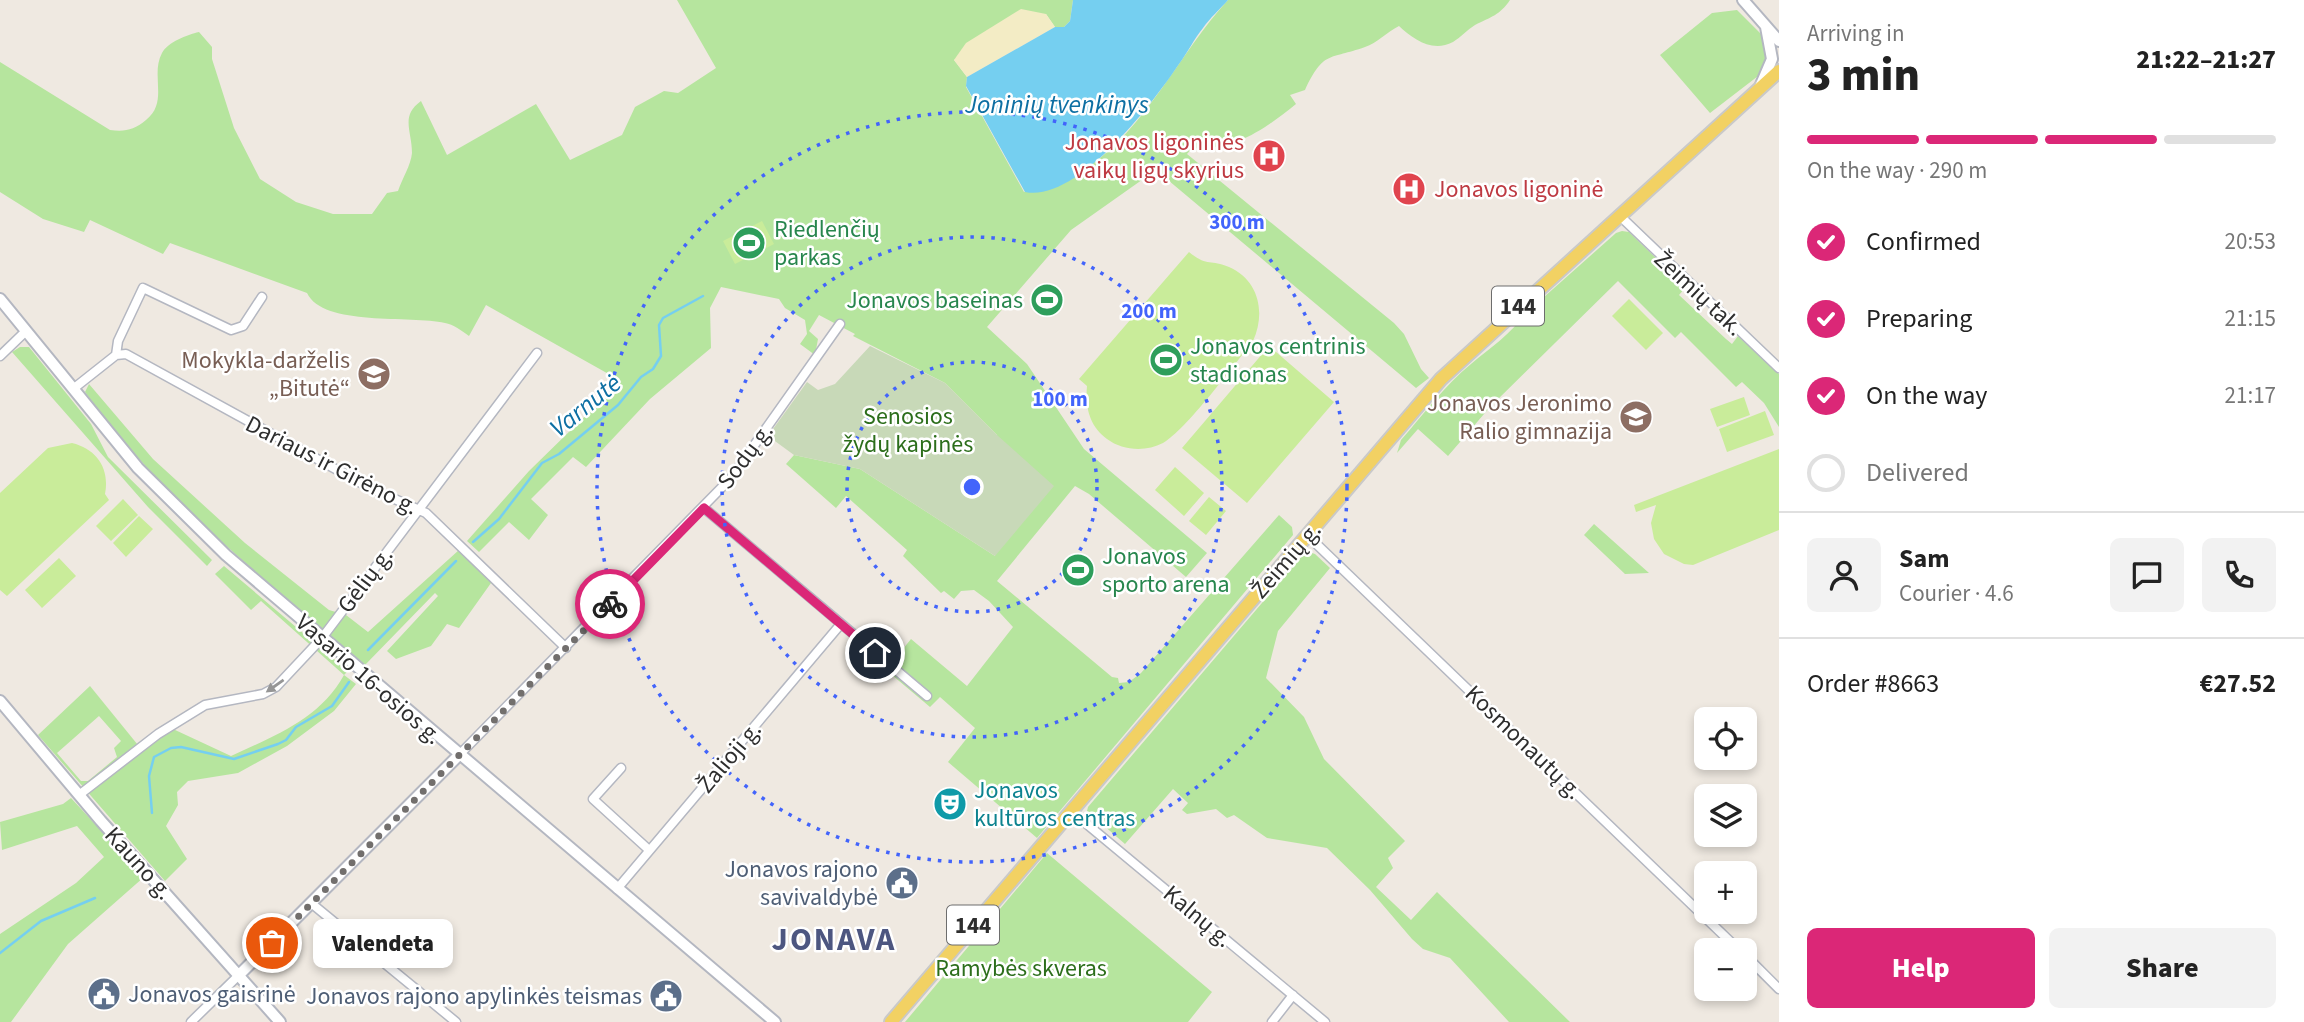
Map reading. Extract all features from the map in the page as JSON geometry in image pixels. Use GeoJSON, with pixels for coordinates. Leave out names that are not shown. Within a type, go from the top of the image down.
{"type":"FeatureCollection","features":[{"type":"Feature","properties":{"kind":"main road"},"geometry":{"type":"LineString","coordinates":[[1745,0],[1779,41]]}},
{"type":"Feature","properties":{"kind":"main road"},"geometry":{"type":"LineString","coordinates":[[1745,0],[1779,32]]}},
{"type":"Feature","properties":{"kind":"main road"},"geometry":{"type":"LineString","coordinates":[[1760,88],[1772,58],[1766,27]]}},
{"type":"Feature","properties":{"kind":"main road","name":"Žeimių g."},"geometry":{"type":"LineString","coordinates":[[1714,131],[1724,118],[1779,71]]}},
{"type":"Feature","properties":{"kind":"main road","name":"Žeimių g."},"geometry":{"type":"LineString","coordinates":[[891,1022],[1441,379],[1714,131],[1779,78]]}},
{"type":"Feature","properties":{"kind":"main road","name":"Vasario 16-osios g."},"geometry":{"type":"LineString","coordinates":[[0,299],[138,468],[172,504],[322,638],[775,1022]]}},
{"type":"Feature","properties":{"kind":"main road","name":"Kauno g."},"geometry":{"type":"LineString","coordinates":[[0,701],[79,795],[280,1022]]}},
{"type":"Feature","properties":{"kind":"main road","name":"Sodų g."},"geometry":{"type":"LineString","coordinates":[[239,975],[459,755]]}},
{"type":"Feature","properties":{"kind":"street","name":"Žeimių tak."},"geometry":{"type":"LineString","coordinates":[[1620,216],[1779,368]]}},
{"type":"Feature","properties":{"kind":"street"},"geometry":{"type":"LineString","coordinates":[[73,389],[116,355],[118,341],[143,288],[232,330],[243,326],[262,297]]}},
{"type":"Feature","properties":{"kind":"street","name":"Sodų g."},"geometry":{"type":"LineString","coordinates":[[459,755],[731,478],[840,324]]}},
{"type":"Feature","properties":{"kind":"street"},"geometry":{"type":"LineString","coordinates":[[0,356],[26,331]]}},
{"type":"Feature","properties":{"kind":"street","name":"Gėlių g."},"geometry":{"type":"LineString","coordinates":[[79,795],[158,734],[205,705],[263,694],[276,687],[322,638],[537,353]]}},
{"type":"Feature","properties":{"kind":"street","name":"Dariaus ir Girėno g."},"geometry":{"type":"LineString","coordinates":[[116,355],[126,354],[370,488],[433,519],[566,648]]}},
{"type":"Feature","properties":{"kind":"street"},"geometry":{"type":"LineString","coordinates":[[704,508],[927,696]]}},
{"type":"Feature","properties":{"kind":"street","name":"Kosmonautų g."},"geometry":{"type":"LineString","coordinates":[[1307,535],[1727,938]]}},
{"type":"Feature","properties":{"kind":"street","name":"Žalioji g."},"geometry":{"type":"LineString","coordinates":[[617,889],[840,625]]}},
{"type":"Feature","properties":{"kind":"street"},"geometry":{"type":"LineString","coordinates":[[621,768],[593,799],[649,850]]}},
{"type":"Feature","properties":{"kind":"street","name":"Kalnų g."},"geometry":{"type":"LineString","coordinates":[[1071,811],[1325,1022]]}},
{"type":"Feature","properties":{"kind":"street"},"geometry":{"type":"LineString","coordinates":[[311,904],[456,1022]]}},
{"type":"Feature","properties":{"kind":"street"},"geometry":{"type":"LineString","coordinates":[[1757,968],[1779,989]]}},
{"type":"Feature","properties":{"kind":"street","name":"Sodų g."},"geometry":{"type":"LineString","coordinates":[[191,1022],[239,975]]}},
{"type":"Feature","properties":{"kind":"street"},"geometry":{"type":"LineString","coordinates":[[1272,1022],[1293,995]]}},
{"type":"Feature","properties":{"kind":"green space"},"geometry":{"type":"Polygon","coordinates":[[[677,0],[1073,0],[1070,21],[1064,27],[1055,27],[1046,14],[954,60],[967,77],[966,87],[1024,192],[1079,173],[1107,152],[1145,111],[1228,0],[1510,0],[1499,12],[1445,45],[1423,43],[1399,26],[1369,45],[1329,58],[1317,68],[1305,90],[1290,95],[1296,104],[1273,122],[1236,142],[1208,148],[1192,148],[1187,154],[1394,323],[1404,334],[1421,369],[1429,378],[1416,388],[1156,170],[1071,230],[987,327],[1027,364],[1084,449],[1207,553],[1186,577],[1089,494],[1075,486],[997,581],[1112,677],[1118,678],[1119,683],[1129,682],[1141,673],[1279,515],[1292,527],[1293,535],[1037,838],[948,762],[975,728],[940,697],[930,707],[886,670],[911,639],[967,686],[1013,627],[989,601],[974,590],[961,591],[954,599],[944,591],[941,593],[903,556],[907,550],[846,496],[836,508],[786,464],[794,455],[860,469],[995,556],[997,435],[945,383],[853,336],[855,334],[819,315],[809,331],[818,339],[815,355],[800,344],[807,334],[805,320],[785,308],[779,299],[721,287],[710,308],[711,348],[650,399],[586,467],[573,457],[531,499],[548,515],[529,540],[509,522],[479,552],[467,541],[529,471],[621,381],[486,305],[469,336],[445,323],[369,318],[331,311],[316,304],[307,293],[170,243],[163,254],[90,220],[84,232],[43,219],[0,192],[0,62],[110,130],[125,130],[146,120],[157,105],[159,61],[165,49],[178,40],[199,32],[212,47],[212,59],[234,128],[260,179],[296,202],[333,214],[372,214],[387,193],[398,191],[412,153],[409,118],[421,101],[447,155],[536,104],[570,160],[622,135],[635,107],[664,91],[678,93],[716,68],[677,0]]]}},
{"type":"Feature","properties":{"kind":"green space"},"geometry":{"type":"Polygon","coordinates":[[[1737,10],[1768,41],[1770,56],[1762,73],[1710,113],[1660,55],[1712,13],[1737,10]]]}},
{"type":"Feature","properties":{"kind":"green space","name":"Riedlenčių parkas"},"geometry":{"type":"Polygon","coordinates":[[[762,221],[774,244],[735,264],[723,241],[762,221]]]}},
{"type":"Feature","properties":{"kind":"green space"},"geometry":{"type":"Polygon","coordinates":[[[1629,232],[1686,287],[1679,295],[1726,339],[1732,344],[1738,336],[1779,374],[1779,427],[1764,403],[1742,382],[1736,387],[1681,332],[1675,338],[1618,281],[1490,407],[1448,456],[1418,429],[1397,453],[1401,440],[1452,381],[1616,233],[1629,232]]]}},
{"type":"Feature","properties":{"kind":"green space","name":"Jonavos centrinis stadionas"},"geometry":{"type":"Polygon","coordinates":[[[1189,252],[1205,261],[1229,267],[1247,280],[1257,298],[1257,330],[1253,341],[1197,411],[1173,436],[1149,448],[1120,446],[1101,434],[1092,422],[1087,386],[1079,379],[1189,252]]]}},
{"type":"Feature","properties":{"kind":"green space"},"geometry":{"type":"Polygon","coordinates":[[[1629,299],[1663,333],[1646,350],[1612,316],[1629,299]]]}},
{"type":"Feature","properties":{"kind":"green space","name":"Senosios žydų kapinės"},"geometry":{"type":"Polygon","coordinates":[[[870,346],[945,383],[1054,486],[995,556],[860,469],[794,455],[768,436],[807,382],[818,390],[835,384],[870,346]]]}},
{"type":"Feature","properties":{"kind":"green space"},"geometry":{"type":"Polygon","coordinates":[[[1269,346],[1334,402],[1247,503],[1182,448],[1269,346]]]}},
{"type":"Feature","properties":{"kind":"green space"},"geometry":{"type":"Polygon","coordinates":[[[20,347],[29,347],[91,424],[108,457],[212,560],[207,566],[148,507],[12,352],[20,347]]]}},
{"type":"Feature","properties":{"kind":"green space"},"geometry":{"type":"Polygon","coordinates":[[[89,384],[153,459],[245,543],[329,610],[346,615],[368,632],[459,550],[491,583],[459,628],[447,624],[431,646],[396,659],[387,651],[438,596],[435,593],[365,665],[253,570],[181,503],[115,431],[85,392],[89,384]]]}},
{"type":"Feature","properties":{"kind":"green space"},"geometry":{"type":"Polygon","coordinates":[[[1744,397],[1750,415],[1717,427],[1710,409],[1744,397]]]}},
{"type":"Feature","properties":{"kind":"green space"},"geometry":{"type":"Polygon","coordinates":[[[1765,411],[1774,435],[1727,452],[1719,429],[1765,411]]]}},
{"type":"Feature","properties":{"kind":"green space"},"geometry":{"type":"Polygon","coordinates":[[[72,443],[88,450],[100,461],[105,476],[105,494],[109,500],[7,596],[0,590],[0,493],[48,448],[72,443]]]}},
{"type":"Feature","properties":{"kind":"green space"},"geometry":{"type":"Polygon","coordinates":[[[1779,449],[1779,530],[1693,565],[1684,564],[1664,554],[1654,539],[1651,523],[1656,505],[1636,512],[1634,505],[1779,449]]]}},
{"type":"Feature","properties":{"kind":"green space"},"geometry":{"type":"Polygon","coordinates":[[[1175,467],[1204,493],[1184,516],[1155,490],[1175,467]]]}},
{"type":"Feature","properties":{"kind":"green space"},"geometry":{"type":"Polygon","coordinates":[[[1209,497],[1226,511],[1206,535],[1189,521],[1209,497]]]}},
{"type":"Feature","properties":{"kind":"green space"},"geometry":{"type":"Polygon","coordinates":[[[123,499],[138,515],[111,541],[96,526],[123,499]]]}},
{"type":"Feature","properties":{"kind":"green space"},"geometry":{"type":"Polygon","coordinates":[[[139,516],[153,529],[126,557],[113,543],[139,516]]]}},
{"type":"Feature","properties":{"kind":"green space"},"geometry":{"type":"Polygon","coordinates":[[[1594,524],[1649,573],[1625,574],[1584,535],[1594,524]]]}},
{"type":"Feature","properties":{"kind":"green space"},"geometry":{"type":"Polygon","coordinates":[[[1309,552],[1330,568],[1278,631],[1266,678],[1304,717],[1324,759],[1405,841],[1388,858],[1393,868],[1376,887],[1411,920],[1437,892],[1570,1022],[1509,1022],[1450,958],[1423,949],[1412,939],[1370,890],[1327,848],[1267,838],[1234,815],[1227,818],[1216,809],[1187,814],[1182,810],[1188,803],[1173,789],[1125,844],[1087,811],[1302,556],[1309,552]]]}},
{"type":"Feature","properties":{"kind":"green space"},"geometry":{"type":"Polygon","coordinates":[[[59,558],[76,576],[42,608],[25,590],[59,558]]]}},
{"type":"Feature","properties":{"kind":"green space"},"geometry":{"type":"Polygon","coordinates":[[[224,566],[348,671],[344,675],[261,601],[251,610],[215,574],[224,566]]]}},
{"type":"Feature","properties":{"kind":"green space"},"geometry":{"type":"Polygon","coordinates":[[[344,675],[356,684],[334,711],[287,746],[238,773],[188,781],[177,792],[178,805],[166,826],[187,859],[165,881],[38,735],[90,686],[142,750],[173,729],[231,756],[295,724],[309,715],[334,690],[344,675]],[[99,716],[57,753],[81,781],[88,781],[117,757],[114,748],[121,741],[99,716]]]}},
{"type":"Feature","properties":{"kind":"green space"},"geometry":{"type":"Polygon","coordinates":[[[71,798],[144,877],[68,944],[11,1022],[0,1022],[0,934],[76,883],[104,857],[77,826],[2,850],[0,822],[63,804],[71,798]]]}},
{"type":"Feature","properties":{"kind":"green space","name":"Ramybės skveras"},"geometry":{"type":"Polygon","coordinates":[[[1047,853],[1212,992],[1188,1022],[905,1022],[1047,853]]]}},
{"type":"Feature","properties":{"kind":"sand"},"geometry":{"type":"Polygon","coordinates":[[[1021,9],[1046,14],[1055,27],[967,77],[954,60],[966,43],[1021,9]]]}},
{"type":"Feature","properties":{"kind":"water","name":"Joninių tvenkinys"},"geometry":{"type":"Polygon","coordinates":[[[1073,0],[1228,0],[1200,32],[1133,125],[1112,147],[1090,167],[1067,182],[1045,191],[1025,192],[966,86],[967,77],[1055,27],[1064,27],[1070,21],[1073,0]]]}},
{"type":"Feature","properties":{"kind":"waterway","name":"Varnutė"},"geometry":{"type":"LineString","coordinates":[[473,542],[499,519],[542,463],[559,454],[618,405],[641,377],[653,369],[661,356],[659,325],[663,318],[703,296]]}},
{"type":"Feature","properties":{"kind":"waterway","name":"Varnutė"},"geometry":{"type":"LineString","coordinates":[[368,650],[456,561]]}},
{"type":"Feature","properties":{"kind":"waterway","name":"Varnutė"},"geometry":{"type":"LineString","coordinates":[[152,813],[149,776],[154,757],[171,748],[181,747],[234,759],[278,744],[286,740],[296,727],[332,706],[349,682]]}},
{"type":"Feature","properties":{"kind":"waterway","name":"Varnutė"},"geometry":{"type":"LineString","coordinates":[[0,953],[41,921],[95,898]]}},
{"type":"Feature","properties":{"kind":"way so far"},"geometry":{"type":"LineString","coordinates":[[272,943],[610,604]]}},
{"type":"Feature","properties":{"kind":"place","name":"Jonavos ligoninės vaikų ligų skyrius"},"geometry":{"type":"Point","coordinates":[1269,156]}},
{"type":"Feature","properties":{"kind":"place","name":"Jonavos ligoninė"},"geometry":{"type":"Point","coordinates":[1409,189]}},
{"type":"Feature","properties":{"kind":"place","name":"Riedlenčių parkas"},"geometry":{"type":"Point","coordinates":[749,243]}},
{"type":"Feature","properties":{"kind":"place","name":"Jonavos baseinas"},"geometry":{"type":"Point","coordinates":[1047,300]}},
{"type":"Feature","properties":{"kind":"place","name":"Jonavos centrinis stadionas"},"geometry":{"type":"Point","coordinates":[1166,360]}},
{"type":"Feature","properties":{"kind":"place","name":"Mokykla-darželis „Bitutė“"},"geometry":{"type":"Point","coordinates":[374,374]}},
{"type":"Feature","properties":{"kind":"place","name":"Jonavos Jeronimo Ralio gimnazija"},"geometry":{"type":"Point","coordinates":[1636,417]}},
{"type":"Feature","properties":{"kind":"place","name":"Jonavos sporto arena"},"geometry":{"type":"Point","coordinates":[1078,570]}},
{"type":"Feature","properties":{"kind":"place","name":"Jonavos kultūros centras"},"geometry":{"type":"Point","coordinates":[950,804]}},
{"type":"Feature","properties":{"kind":"place","name":"Jonavos rajono savivaldybė"},"geometry":{"type":"Point","coordinates":[902,883]}},
{"type":"Feature","properties":{"kind":"place","name":"Valendeta"},"geometry":{"type":"Point","coordinates":[272,943]}},
{"type":"Feature","properties":{"kind":"place","name":"Jonavos gaisrinė"},"geometry":{"type":"Point","coordinates":[104,994]}},
{"type":"Feature","properties":{"kind":"place","name":"Jonavos rajono apylinkės teismas"},"geometry":{"type":"Point","coordinates":[666,996]}},
{"type":"Feature","properties":{"kind":"district","name":"JONAVA"},"geometry":{"type":"Point","coordinates":[834,939]}},
{"type":"Feature","properties":{"kind":"route"},"geometry":{"type":"LineString","coordinates":[[610,604],[704,508],[875,653]]}}]}
